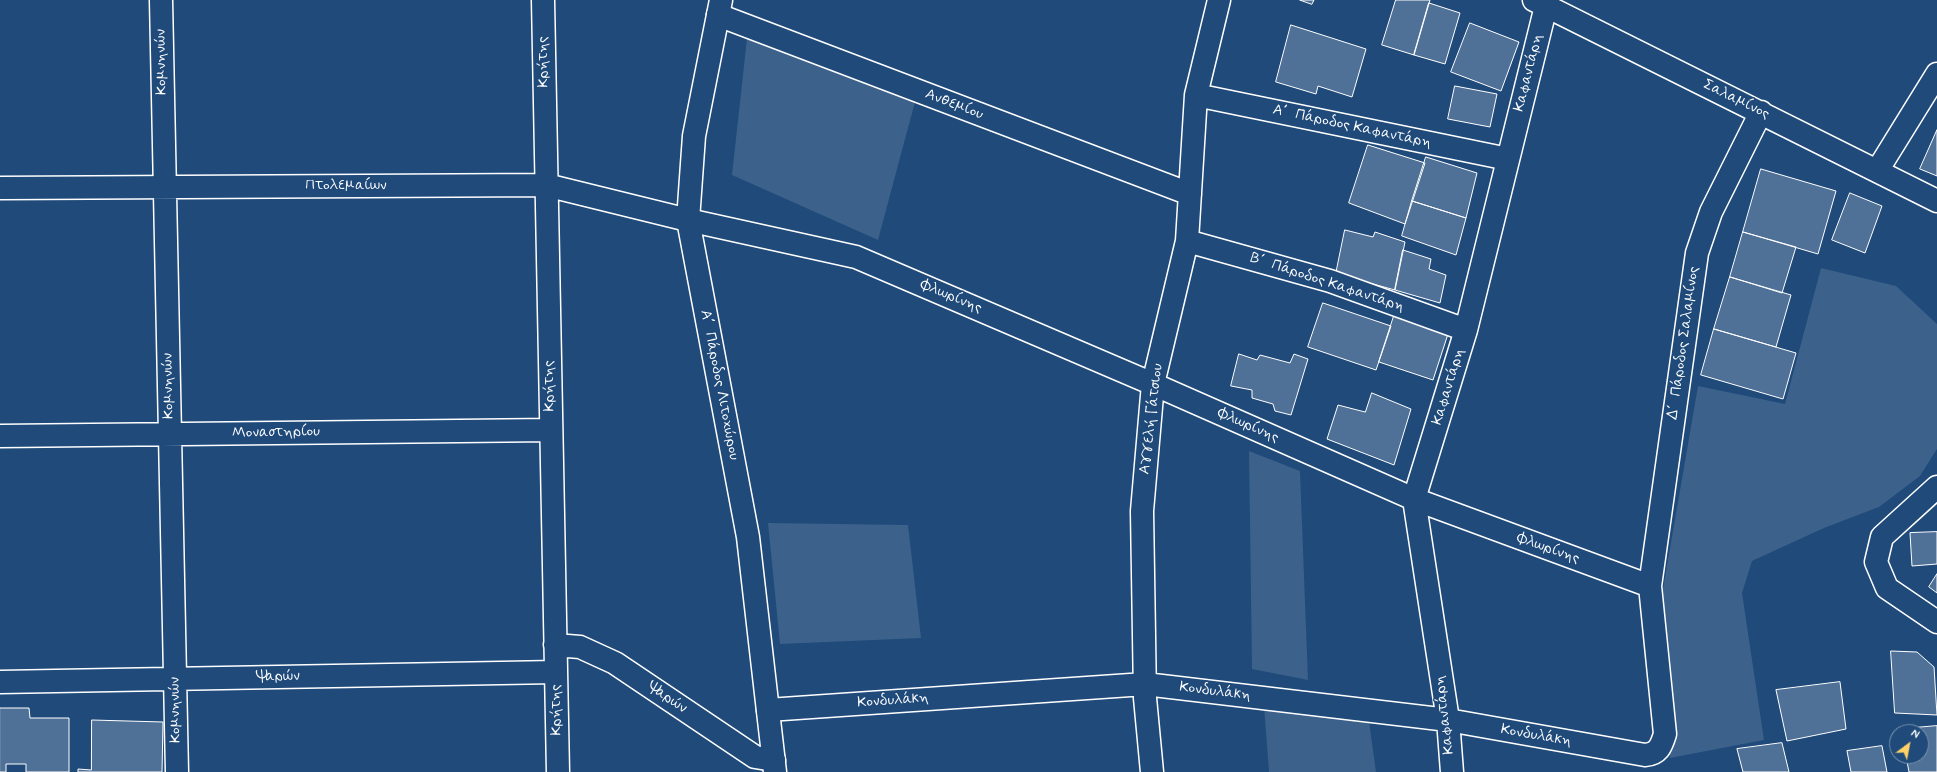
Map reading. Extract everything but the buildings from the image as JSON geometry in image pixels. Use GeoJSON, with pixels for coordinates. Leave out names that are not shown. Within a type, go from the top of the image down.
{"type":"FeatureCollection","features":[{"type":"Feature","properties":{"kind":"street","name":"Κομνηνών"},"geometry":{"type":"LineString","coordinates":[[161,0],[176,772]]}},
{"type":"Feature","properties":{"kind":"street","name":"Κρήτης"},"geometry":{"type":"LineString","coordinates":[[543,0],[558,772]]}},
{"type":"Feature","properties":{"kind":"street","name":"Αγγελή Γάτσιου"},"geometry":{"type":"LineString","coordinates":[[1152,772],[1145,684],[1142,511],[1153,384],[1187,241],[1196,95],[1220,0]]}},
{"type":"Feature","properties":{"kind":"street","name":"Σαλαμίνος"},"geometry":{"type":"LineString","coordinates":[[1540,3],[1937,201]]}},
{"type":"Feature","properties":{"kind":"street","name":"Καφαντάρη"},"geometry":{"type":"LineString","coordinates":[[1452,772],[1448,720],[1414,499],[1466,330],[1508,159],[1540,3]]}},
{"type":"Feature","properties":{"kind":"street","name":"Ανθεμίου"},"geometry":{"type":"LineString","coordinates":[[719,8],[1190,194]]}},
{"type":"Feature","properties":{"kind":"street","name":"Α΄ Πάροδος Λιτοχώρου"},"geometry":{"type":"LineString","coordinates":[[719,8],[694,136],[688,220],[748,538],[775,766]]}},
{"type":"Feature","properties":{"kind":"street"},"geometry":{"type":"LineString","coordinates":[[1877,171],[1937,74]]}},
{"type":"Feature","properties":{"kind":"street","name":"Α΄ Πάροδος Καφαντάρη"},"geometry":{"type":"LineString","coordinates":[[1196,95],[1508,159]]}},
{"type":"Feature","properties":{"kind":"street","name":"Δ΄ Πάροδος Σαλαμίνος"},"geometry":{"type":"LineString","coordinates":[[1650,586],[1697,253],[1712,212],[1761,112]]}},
{"type":"Feature","properties":{"kind":"street","name":"Πτολεμαίων"},"geometry":{"type":"LineString","coordinates":[[0,188],[546,185],[688,220]]}},
{"type":"Feature","properties":{"kind":"street","name":"Φλωρίνης"},"geometry":{"type":"LineString","coordinates":[[688,220],[856,257],[1153,384],[1414,499],[1650,586]]}},
{"type":"Feature","properties":{"kind":"street","name":"Β΄ Πάροδος Καφαντάρη"},"geometry":{"type":"LineString","coordinates":[[1187,241],[1330,281],[1466,330]]}},
{"type":"Feature","properties":{"kind":"street","name":"Μοναστηρίου"},"geometry":{"type":"LineString","coordinates":[[0,436],[551,430]]}},
{"type":"Feature","properties":{"kind":"street"},"geometry":{"type":"LineString","coordinates":[[1937,487],[1882,537],[1876,562],[1887,588],[1937,622]]}},
{"type":"Feature","properties":{"kind":"street","name":"Κονδυλάκη"},"geometry":{"type":"LineString","coordinates":[[768,710],[1145,684],[1448,720],[1645,755],[1653,754],[1658,750],[1665,734],[1650,586]]}},
{"type":"Feature","properties":{"kind":"street","name":"Ψαρών"},"geometry":{"type":"LineString","coordinates":[[556,645],[580,647],[616,663],[755,757],[775,766]]}},
{"type":"Feature","properties":{"kind":"street","name":"Ψαρών"},"geometry":{"type":"LineString","coordinates":[[0,682],[556,672]]}},
{"type":"Feature","properties":{"kind":"shaded area"},"geometry":{"type":"Polygon","coordinates":[[[747,38],[915,102],[878,240],[732,175],[747,38]]]}},
{"type":"Feature","properties":{"kind":"shaded area"},"geometry":{"type":"Polygon","coordinates":[[[1821,268],[1896,286],[1937,324],[1937,449],[1920,476],[1879,507],[1824,528],[1752,561],[1742,593],[1764,740],[1670,758],[1658,618],[1698,386],[1785,404],[1821,268]]]}},
{"type":"Feature","properties":{"kind":"shaded area"},"geometry":{"type":"Polygon","coordinates":[[[1249,451],[1300,471],[1308,680],[1252,669],[1249,451]]]}},
{"type":"Feature","properties":{"kind":"shaded area"},"geometry":{"type":"Polygon","coordinates":[[[768,523],[908,525],[921,638],[780,644],[768,523]]]}},
{"type":"Feature","properties":{"kind":"shaded area"},"geometry":{"type":"Polygon","coordinates":[[[1264,706],[1369,721],[1376,772],[1269,772],[1264,706]]]}}]}
